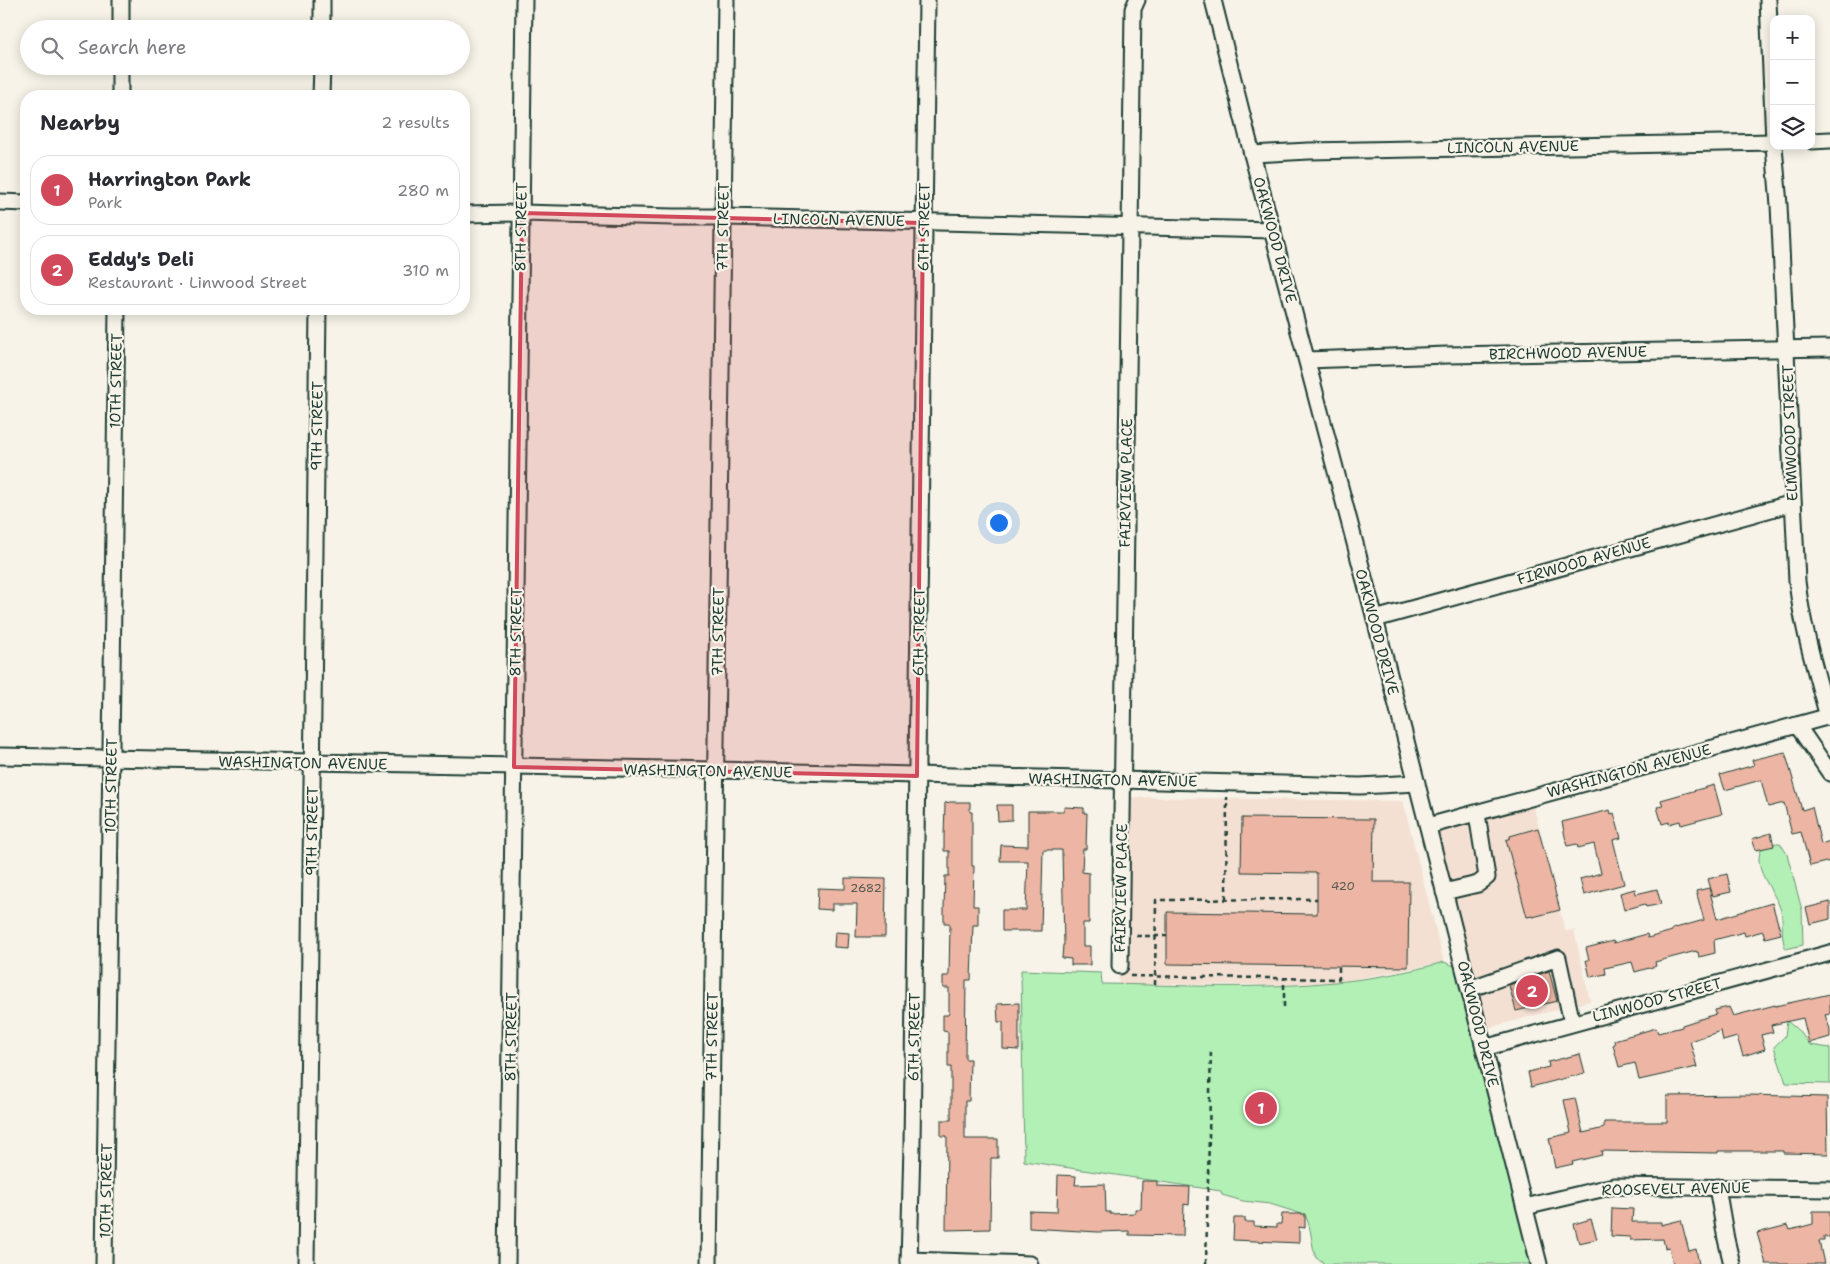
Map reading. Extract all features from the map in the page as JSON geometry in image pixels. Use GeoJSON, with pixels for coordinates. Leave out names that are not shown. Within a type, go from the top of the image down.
{"type":"FeatureCollection","features":[{"type":"Feature","properties":{"kind":"street"},"geometry":{"type":"LineString","coordinates":[[121,0],[121,20]]}},
{"type":"Feature","properties":{"kind":"street"},"geometry":{"type":"LineString","coordinates":[[322,0],[322,20]]}},
{"type":"Feature","properties":{"kind":"street","name":"8TH STREET"},"geometry":{"type":"LineString","coordinates":[[507,1264],[524,0]]}},
{"type":"Feature","properties":{"kind":"street","name":"7TH STREET"},"geometry":{"type":"LineString","coordinates":[[709,1264],[726,0]]}},
{"type":"Feature","properties":{"kind":"street","name":"6TH STREET"},"geometry":{"type":"LineString","coordinates":[[909,1262],[927,0]]}},
{"type":"Feature","properties":{"kind":"street","name":"FAIRVIEW PLACE"},"geometry":{"type":"LineString","coordinates":[[1122,971],[1130,137],[1133,9],[1137,0]]}},
{"type":"Feature","properties":{"kind":"street","name":"OAKWOOD DRIVE"},"geometry":{"type":"LineString","coordinates":[[1213,0],[1375,619],[1539,1264]]}},
{"type":"Feature","properties":{"kind":"street"},"geometry":{"type":"LineString","coordinates":[[1768,0],[1772,105]]}},
{"type":"Feature","properties":{"kind":"street"},"geometry":{"type":"LineString","coordinates":[[120,75],[120,90]]}},
{"type":"Feature","properties":{"kind":"street"},"geometry":{"type":"LineString","coordinates":[[321,90],[322,75]]}},
{"type":"Feature","properties":{"kind":"street"},"geometry":{"type":"LineString","coordinates":[[1815,141],[1830,140]]}},
{"type":"Feature","properties":{"kind":"street","name":"LINCOLN AVENUE"},"geometry":{"type":"LineString","coordinates":[[1252,154],[1770,141]]}},
{"type":"Feature","properties":{"kind":"street","name":"ELMWOOD STREET"},"geometry":{"type":"LineString","coordinates":[[1774,150],[1779,205],[1793,503],[1800,605],[1810,652],[1829,717]]}},
{"type":"Feature","properties":{"kind":"street"},"geometry":{"type":"LineString","coordinates":[[0,202],[20,203]]}},
{"type":"Feature","properties":{"kind":"street","name":"LINCOLN AVENUE"},"geometry":{"type":"LineString","coordinates":[[470,214],[522,213],[673,218],[723,217],[1274,230]]}},
{"type":"Feature","properties":{"kind":"street","name":"10TH STREET"},"geometry":{"type":"LineString","coordinates":[[104,1264],[117,315]]}},
{"type":"Feature","properties":{"kind":"street","name":"9TH STREET"},"geometry":{"type":"LineString","coordinates":[[306,1264],[318,315]]}},
{"type":"Feature","properties":{"kind":"street","name":"BIRCHWOOD AVENUE"},"geometry":{"type":"LineString","coordinates":[[1307,360],[1447,355],[1830,348]]}},
{"type":"Feature","properties":{"kind":"street","name":"FIRWOOD AVENUE"},"geometry":{"type":"LineString","coordinates":[[1375,619],[1793,503]]}},
{"type":"Feature","properties":{"kind":"street","name":"WASHINGTON AVENUE"},"geometry":{"type":"LineString","coordinates":[[1428,826],[1829,717]]}},
{"type":"Feature","properties":{"kind":"street"},"geometry":{"type":"LineString","coordinates":[[1797,725],[1830,773]]}},
{"type":"Feature","properties":{"kind":"street","name":"WASHINGTON AVENUE"},"geometry":{"type":"LineString","coordinates":[[0,756],[111,760],[716,770],[1360,786],[1417,783]]}},
{"type":"Feature","properties":{"kind":"street"},"geometry":{"type":"LineString","coordinates":[[1444,892],[1478,884],[1487,877],[1477,814]]}},
{"type":"Feature","properties":{"kind":"street","name":"LINWOOD STREET"},"geometry":{"type":"LineString","coordinates":[[1484,1048],[1830,953]]}},
{"type":"Feature","properties":{"kind":"street"},"geometry":{"type":"LineString","coordinates":[[1469,989],[1558,958],[1572,1023]]}},
{"type":"Feature","properties":{"kind":"street","name":"ROOSEVELT AVENUE"},"geometry":{"type":"LineString","coordinates":[[1525,1207],[1611,1187],[1830,1189]]}},
{"type":"Feature","properties":{"kind":"street"},"geometry":{"type":"LineString","coordinates":[[1717,1187],[1732,1264]]}},
{"type":"Feature","properties":{"kind":"street"},"geometry":{"type":"LineString","coordinates":[[909,1262],[1030,1264]]}},
{"type":"Feature","properties":{"kind":"path"},"geometry":{"type":"LineString","coordinates":[[1226,900],[1227,796]]}},
{"type":"Feature","properties":{"kind":"path"},"geometry":{"type":"LineString","coordinates":[[1155,985],[1156,900],[1317,899]]}},
{"type":"Feature","properties":{"kind":"path"},"geometry":{"type":"LineString","coordinates":[[1134,936],[1167,936]]}},
{"type":"Feature","properties":{"kind":"path"},"geometry":{"type":"LineString","coordinates":[[1122,971],[1155,976],[1339,979],[1339,966]]}},
{"type":"Feature","properties":{"kind":"path"},"geometry":{"type":"LineString","coordinates":[[1284,978],[1284,1007]]}},
{"type":"Feature","properties":{"kind":"path"},"geometry":{"type":"LineString","coordinates":[[1206,1264],[1211,1050]]}},
{"type":"Feature","properties":{"kind":"highlighted area"},"geometry":{"type":"Polygon","coordinates":[[[522,213],[923,223],[917,776],[514,767],[522,213]]]}},
{"type":"Feature","properties":{"kind":"shaded area"},"geometry":{"type":"Polygon","coordinates":[[[1124,797],[1403,801],[1444,962],[1335,982],[1274,985],[1118,984],[1124,797]]]}},
{"type":"Feature","properties":{"kind":"shaded area"},"geometry":{"type":"Polygon","coordinates":[[[1532,800],[1565,931],[1574,930],[1590,1001],[1480,1030],[1428,826],[1532,800]]]}},
{"type":"Feature","properties":{"kind":"green space"},"geometry":{"type":"Polygon","coordinates":[[[1780,843],[1787,854],[1802,910],[1803,945],[1786,949],[1783,940],[1781,911],[1764,878],[1759,861],[1764,844],[1780,843]]]}},
{"type":"Feature","properties":{"kind":"green space"},"geometry":{"type":"Polygon","coordinates":[[[1444,962],[1464,970],[1539,1264],[1323,1264],[1322,1261],[1316,1258],[1305,1215],[1270,1204],[1243,1201],[1222,1195],[1221,1191],[1024,1161],[1021,970],[1101,973],[1102,984],[1277,986],[1362,979],[1404,972],[1444,962]]]}},
{"type":"Feature","properties":{"kind":"green space"},"geometry":{"type":"Polygon","coordinates":[[[1787,1021],[1800,1032],[1810,1045],[1830,1048],[1830,1084],[1786,1083],[1774,1047],[1785,1036],[1787,1021]]]}},
{"type":"Feature","properties":{"kind":"building"},"geometry":{"type":"Polygon","coordinates":[[[1785,752],[1802,810],[1812,807],[1821,844],[1830,841],[1830,861],[1810,866],[1801,832],[1792,834],[1784,803],[1768,807],[1761,780],[1725,790],[1720,775],[1754,765],[1752,760],[1785,752]]]}},
{"type":"Feature","properties":{"kind":"building"},"geometry":{"type":"Polygon","coordinates":[[[1714,785],[1722,814],[1681,825],[1680,821],[1662,824],[1657,807],[1663,806],[1661,800],[1714,785]]]}},
{"type":"Feature","properties":{"kind":"building"},"geometry":{"type":"Polygon","coordinates":[[[970,802],[970,812],[972,812],[973,906],[978,906],[978,925],[973,925],[971,980],[966,980],[965,1059],[970,1059],[969,1101],[965,1101],[965,1139],[998,1139],[998,1158],[991,1158],[990,1229],[946,1230],[947,1136],[941,1136],[941,1120],[951,1120],[951,1067],[948,1067],[948,1032],[943,1031],[943,1015],[948,1015],[949,1013],[949,988],[943,988],[943,976],[948,976],[949,974],[950,925],[949,923],[944,923],[944,908],[945,876],[949,876],[949,851],[944,851],[944,836],[945,803],[970,802]]]}},
{"type":"Feature","properties":{"kind":"building"},"geometry":{"type":"Polygon","coordinates":[[[997,805],[1012,805],[1012,820],[998,821],[997,805]]]}},
{"type":"Feature","properties":{"kind":"building"},"geometry":{"type":"Polygon","coordinates":[[[1064,807],[1084,808],[1084,813],[1087,813],[1086,849],[1083,849],[1082,872],[1089,873],[1089,923],[1083,923],[1083,946],[1090,946],[1090,965],[1071,965],[1071,959],[1062,958],[1064,945],[1062,850],[1043,850],[1041,931],[1002,931],[1002,910],[1026,910],[1028,861],[1000,861],[1001,845],[1028,846],[1028,811],[1064,811],[1064,807]]]}},
{"type":"Feature","properties":{"kind":"building"},"geometry":{"type":"Polygon","coordinates":[[[1610,810],[1611,814],[1614,813],[1621,838],[1613,840],[1624,884],[1584,895],[1580,879],[1601,873],[1594,844],[1578,848],[1577,844],[1567,846],[1562,822],[1610,810]]]}},
{"type":"Feature","properties":{"kind":"building"},"geometry":{"type":"Polygon","coordinates":[[[1242,818],[1374,819],[1373,882],[1409,882],[1408,967],[1167,964],[1167,912],[1317,914],[1317,873],[1241,872],[1242,818]]]}},
{"type":"Feature","properties":{"kind":"building"},"geometry":{"type":"Polygon","coordinates":[[[1538,828],[1560,910],[1527,917],[1506,840],[1510,836],[1538,828]]]}},
{"type":"Feature","properties":{"kind":"building"},"geometry":{"type":"Polygon","coordinates":[[[1771,833],[1774,846],[1756,850],[1752,839],[1771,833]]]}},
{"type":"Feature","properties":{"kind":"building"},"geometry":{"type":"Polygon","coordinates":[[[1727,874],[1731,892],[1713,896],[1708,879],[1727,874]]]}},
{"type":"Feature","properties":{"kind":"building"},"geometry":{"type":"Polygon","coordinates":[[[845,878],[886,879],[885,937],[856,937],[857,904],[832,904],[832,910],[817,909],[818,888],[845,889],[845,878]]]}},
{"type":"Feature","properties":{"kind":"building"},"geometry":{"type":"Polygon","coordinates":[[[1709,888],[1717,919],[1772,903],[1781,934],[1765,938],[1763,931],[1745,936],[1744,932],[1714,940],[1715,953],[1699,957],[1696,951],[1655,962],[1656,966],[1635,972],[1632,962],[1605,968],[1606,974],[1590,977],[1586,960],[1589,960],[1586,948],[1647,934],[1648,938],[1704,920],[1696,891],[1709,888]]]}},
{"type":"Feature","properties":{"kind":"building"},"geometry":{"type":"Polygon","coordinates":[[[1635,889],[1636,894],[1657,889],[1661,904],[1646,907],[1645,904],[1624,910],[1620,893],[1635,889]]]}},
{"type":"Feature","properties":{"kind":"building"},"geometry":{"type":"Polygon","coordinates":[[[1830,902],[1830,919],[1810,924],[1806,908],[1830,902]]]}},
{"type":"Feature","properties":{"kind":"building"},"geometry":{"type":"Polygon","coordinates":[[[835,932],[849,933],[848,948],[834,947],[835,932]]]}},
{"type":"Feature","properties":{"kind":"building"},"geometry":{"type":"Polygon","coordinates":[[[1549,971],[1557,1001],[1516,1011],[1509,985],[1549,971]]]}},
{"type":"Feature","properties":{"kind":"building"},"geometry":{"type":"Polygon","coordinates":[[[1830,994],[1830,1014],[1825,1015],[1830,1029],[1830,1037],[1809,1043],[1803,1018],[1771,1025],[1773,1032],[1761,1035],[1765,1049],[1743,1056],[1737,1037],[1723,1041],[1721,1031],[1690,1041],[1697,1067],[1639,1080],[1635,1063],[1619,1067],[1613,1045],[1615,1044],[1614,1040],[1656,1028],[1658,1033],[1682,1027],[1682,1025],[1716,1014],[1715,1010],[1729,1007],[1733,1016],[1830,994]]]}},
{"type":"Feature","properties":{"kind":"building"},"geometry":{"type":"Polygon","coordinates":[[[1019,1003],[1019,1050],[1003,1049],[1003,1022],[998,1022],[997,1004],[1019,1003]]]}},
{"type":"Feature","properties":{"kind":"building"},"geometry":{"type":"Polygon","coordinates":[[[1580,1054],[1585,1073],[1531,1087],[1528,1072],[1549,1067],[1548,1062],[1580,1054]]]}},
{"type":"Feature","properties":{"kind":"building"},"geometry":{"type":"Polygon","coordinates":[[[1749,1095],[1827,1097],[1828,1154],[1783,1153],[1783,1151],[1718,1151],[1718,1153],[1601,1151],[1602,1155],[1555,1168],[1549,1138],[1571,1133],[1564,1100],[1575,1098],[1583,1133],[1604,1128],[1604,1122],[1667,1122],[1667,1096],[1749,1095]]]}},
{"type":"Feature","properties":{"kind":"building"},"geometry":{"type":"Polygon","coordinates":[[[1058,1175],[1076,1176],[1075,1185],[1105,1184],[1106,1212],[1110,1212],[1110,1214],[1135,1213],[1135,1209],[1141,1209],[1142,1181],[1157,1181],[1157,1186],[1190,1187],[1189,1205],[1184,1204],[1183,1236],[1129,1235],[1129,1231],[1098,1232],[1029,1228],[1029,1211],[1057,1212],[1058,1175]]]}},
{"type":"Feature","properties":{"kind":"building"},"geometry":{"type":"Polygon","coordinates":[[[1612,1208],[1633,1209],[1632,1222],[1661,1222],[1661,1225],[1681,1220],[1689,1251],[1696,1249],[1699,1264],[1673,1264],[1669,1247],[1665,1248],[1663,1239],[1630,1240],[1630,1237],[1611,1236],[1612,1208]]]}},
{"type":"Feature","properties":{"kind":"building"},"geometry":{"type":"Polygon","coordinates":[[[1813,1211],[1830,1211],[1830,1237],[1824,1237],[1824,1241],[1819,1241],[1824,1264],[1766,1264],[1757,1233],[1788,1225],[1790,1230],[1813,1224],[1813,1211]]]}},
{"type":"Feature","properties":{"kind":"building"},"geometry":{"type":"Polygon","coordinates":[[[1282,1214],[1305,1214],[1305,1228],[1299,1227],[1299,1243],[1233,1240],[1234,1218],[1245,1218],[1245,1222],[1254,1222],[1254,1226],[1277,1227],[1277,1224],[1281,1224],[1282,1214]]]}},
{"type":"Feature","properties":{"kind":"building"},"geometry":{"type":"Polygon","coordinates":[[[1591,1219],[1597,1239],[1579,1243],[1574,1224],[1591,1219]]]}},
{"type":"Feature","properties":{"kind":"place","name":"Eddy's Deli"},"geometry":{"type":"Point","coordinates":[1532,991]}},
{"type":"Feature","properties":{"kind":"place","name":"Harrington Park"},"geometry":{"type":"Point","coordinates":[1261,1108]}}]}
